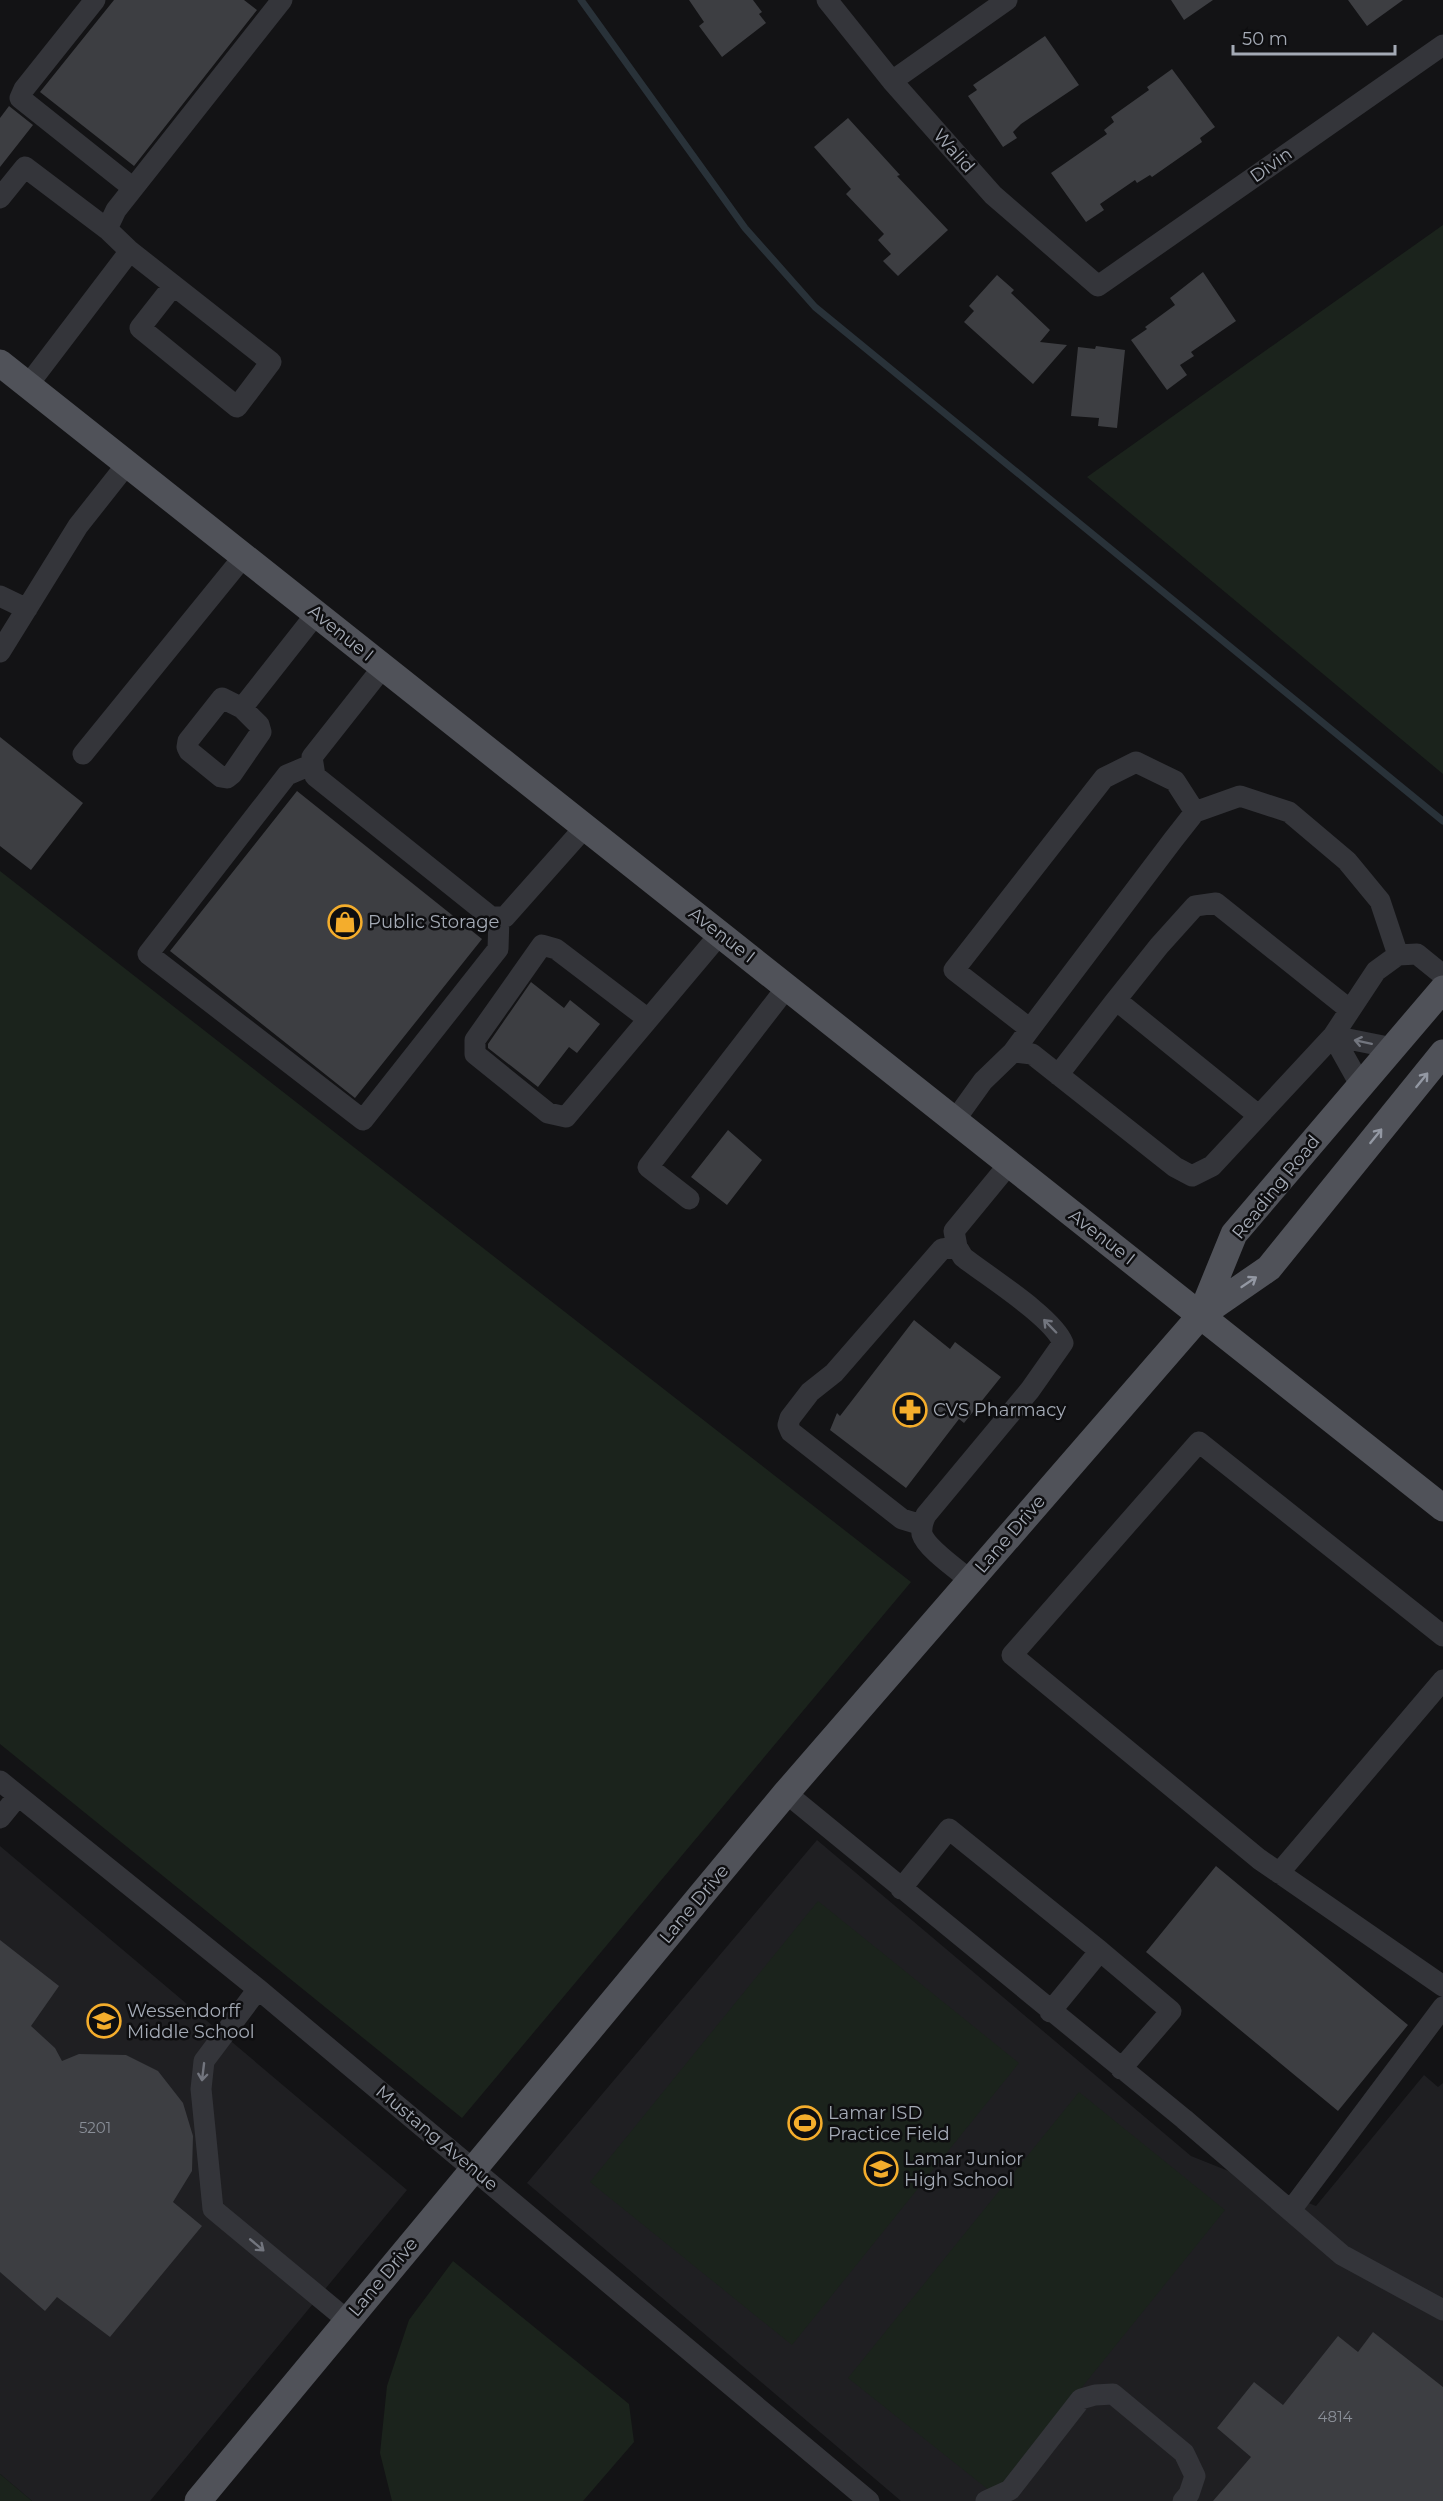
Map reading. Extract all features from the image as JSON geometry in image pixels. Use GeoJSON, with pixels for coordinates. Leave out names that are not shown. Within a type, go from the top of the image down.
{"type":"FeatureCollection","features":[{"type":"Feature","properties":{"kind":"main road","name":"Avenue I"},"geometry":{"type":"LineString","coordinates":[[0,363],[1443,1508]]}},
{"type":"Feature","properties":{"kind":"main road","name":"Reading Road"},"geometry":{"type":"LineString","coordinates":[[1201,1315],[1234,1234],[1443,989]]}},
{"type":"Feature","properties":{"kind":"main road"},"geometry":{"type":"LineString","coordinates":[[1201,1315],[1269,1268],[1443,1053]]}},
{"type":"Feature","properties":{"kind":"main road","name":"Lane Drive"},"geometry":{"type":"LineString","coordinates":[[198,2501],[786,1793],[1201,1315]]}},
{"type":"Feature","properties":{"kind":"street"},"geometry":{"type":"LineString","coordinates":[[95,0],[24,89],[20,98],[133,188]]}},
{"type":"Feature","properties":{"kind":"street"},"geometry":{"type":"LineString","coordinates":[[107,229],[116,210],[282,0]]}},
{"type":"Feature","properties":{"kind":"street","name":"Walid"},"geometry":{"type":"LineString","coordinates":[[827,0],[892,81],[993,195],[1098,286]]}},
{"type":"Feature","properties":{"kind":"street"},"geometry":{"type":"LineString","coordinates":[[892,81],[1007,0]]}},
{"type":"Feature","properties":{"kind":"street","name":"Divin"},"geometry":{"type":"LineString","coordinates":[[1098,286],[1443,45]]}},
{"type":"Feature","properties":{"kind":"street"},"geometry":{"type":"LineString","coordinates":[[0,198],[25,167],[107,229],[173,286],[271,362],[237,407],[140,327],[173,286]]}},
{"type":"Feature","properties":{"kind":"street"},"geometry":{"type":"LineString","coordinates":[[28,385],[130,251]]}},
{"type":"Feature","properties":{"kind":"street"},"geometry":{"type":"LineString","coordinates":[[0,652],[78,526],[127,464]]}},
{"type":"Feature","properties":{"kind":"street"},"geometry":{"type":"LineString","coordinates":[[83,754],[244,556]]}},
{"type":"Feature","properties":{"kind":"street"},"geometry":{"type":"LineString","coordinates":[[0,596],[27,609]]}},
{"type":"Feature","properties":{"kind":"street"},"geometry":{"type":"LineString","coordinates":[[242,708],[316,614]]}},
{"type":"Feature","properties":{"kind":"street"},"geometry":{"type":"LineString","coordinates":[[383,667],[312,757],[315,776],[491,917],[505,917],[585,827]]}},
{"type":"Feature","properties":{"kind":"street"},"geometry":{"type":"LineString","coordinates":[[1030,1029],[954,970],[1104,778],[1136,762],[1175,781],[1195,812]]}},
{"type":"Feature","properties":{"kind":"street"},"geometry":{"type":"LineString","coordinates":[[313,764],[287,775],[148,954],[363,1120],[498,949],[499,917]]}},
{"type":"Feature","properties":{"kind":"street"},"geometry":{"type":"LineString","coordinates":[[955,1120],[983,1081],[1013,1052],[1195,812],[1240,796],[1288,812],[1347,861],[1380,901],[1398,954]]}},
{"type":"Feature","properties":{"kind":"street"},"geometry":{"type":"LineString","coordinates":[[1058,1075],[1159,946],[1195,906],[1216,903],[1350,1010]]}},
{"type":"Feature","properties":{"kind":"street"},"geometry":{"type":"LineString","coordinates":[[648,1019],[556,949],[542,945],[475,1040],[475,1054],[548,1113],[566,1117],[720,934]]}},
{"type":"Feature","properties":{"kind":"street"},"geometry":{"type":"LineString","coordinates":[[1013,1052],[1032,1054],[1175,1167],[1192,1176],[1212,1166],[1333,1036],[1376,971],[1398,954],[1417,954],[1443,975]]}},
{"type":"Feature","properties":{"kind":"street"},"geometry":{"type":"LineString","coordinates":[[689,1199],[648,1167],[787,987]]}},
{"type":"Feature","properties":{"kind":"street"},"geometry":{"type":"LineString","coordinates":[[1116,1000],[1258,1115]]}},
{"type":"Feature","properties":{"kind":"street"},"geometry":{"type":"LineString","coordinates":[[1333,1036],[1393,1048]]}},
{"type":"Feature","properties":{"kind":"street"},"geometry":{"type":"LineString","coordinates":[[1333,1036],[1360,1086]]}},
{"type":"Feature","properties":{"kind":"street"},"geometry":{"type":"LineString","coordinates":[[970,1580],[930,1546],[922,1535],[922,1525],[926,1515],[1030,1390],[1063,1343],[1047,1321],[963,1257],[957,1247],[954,1231],[1010,1163]]}},
{"type":"Feature","properties":{"kind":"street"},"geometry":{"type":"LineString","coordinates":[[922,1525],[902,1520],[791,1432],[788,1425],[790,1418],[810,1392],[834,1373],[942,1249],[957,1247]]}},
{"type":"Feature","properties":{"kind":"street"},"geometry":{"type":"LineString","coordinates":[[1443,1636],[1199,1442],[1012,1655],[1259,1859],[1443,1986]]}},
{"type":"Feature","properties":{"kind":"street"},"geometry":{"type":"LineString","coordinates":[[1279,1873],[1443,1680]]}},
{"type":"Feature","properties":{"kind":"street","name":"Mustang Avenue"},"geometry":{"type":"LineString","coordinates":[[0,1781],[258,1989],[869,2501]]}},
{"type":"Feature","properties":{"kind":"street"},"geometry":{"type":"LineString","coordinates":[[786,1793],[1291,2210],[1342,2255],[1443,2310]]}},
{"type":"Feature","properties":{"kind":"street"},"geometry":{"type":"LineString","coordinates":[[0,1818],[18,1796]]}},
{"type":"Feature","properties":{"kind":"street"},"geometry":{"type":"LineString","coordinates":[[901,1889],[950,1829],[1100,1951],[1171,2011],[1121,2069]]}},
{"type":"Feature","properties":{"kind":"street"},"geometry":{"type":"LineString","coordinates":[[1050,2012],[1100,1951]]}},
{"type":"Feature","properties":{"kind":"street"},"geometry":{"type":"LineString","coordinates":[[258,1989],[204,2061],[201,2089],[213,2209],[347,2320]]}},
{"type":"Feature","properties":{"kind":"street"},"geometry":{"type":"LineString","coordinates":[[1291,2210],[1443,2007]]}},
{"type":"Feature","properties":{"kind":"street"},"geometry":{"type":"LineString","coordinates":[[986,2501],[1016,2496],[1081,2399],[1113,2394],[1184,2453],[1195,2476],[1189,2494],[1183,2501]]}},
{"type":"Feature","properties":{"kind":"shaded area"},"geometry":{"type":"Polygon","coordinates":[[[1443,225],[1443,774],[1087,477],[1443,225]]]}},
{"type":"Feature","properties":{"kind":"shaded area"},"geometry":{"type":"Polygon","coordinates":[[[0,871],[911,1582],[462,2118],[0,1744],[0,871]]]}},
{"type":"Feature","properties":{"kind":"shaded area","name":"Lamar Junior High School"},"geometry":{"type":"Polygon","coordinates":[[[817,1840],[1191,2156],[1316,2206],[1424,2075],[1438,2087],[1443,2083],[1443,2501],[901,2501],[527,2183],[817,1840]]]}},
{"type":"Feature","properties":{"kind":"shaded area","name":"Wessendorff Middle School"},"geometry":{"type":"Polygon","coordinates":[[[0,1846],[407,2190],[150,2501],[32,2501],[0,2474],[0,1846]]]}},
{"type":"Feature","properties":{"kind":"shaded area","name":"Lamar ISD Practice Field"},"geometry":{"type":"Polygon","coordinates":[[[818,1901],[1019,2063],[792,2345],[590,2182],[818,1901]]]}},
{"type":"Feature","properties":{"kind":"shaded area"},"geometry":{"type":"Polygon","coordinates":[[[1079,2092],[1225,2210],[995,2495],[848,2378],[1079,2092]]]}},
{"type":"Feature","properties":{"kind":"shaded area"},"geometry":{"type":"Polygon","coordinates":[[[453,2261],[629,2404],[634,2442],[583,2501],[392,2501],[380,2453],[387,2386],[409,2320],[453,2261]]]}},
{"type":"Feature","properties":{"kind":"shaded area"},"geometry":{"type":"Polygon","coordinates":[[[0,2474],[32,2501],[0,2501],[0,2474]]]}},
{"type":"Feature","properties":{"kind":"building"},"geometry":{"type":"Polygon","coordinates":[[[114,0],[244,0],[257,10],[134,166],[40,92],[114,0]]]}},
{"type":"Feature","properties":{"kind":"building"},"geometry":{"type":"Polygon","coordinates":[[[689,0],[753,0],[762,12],[759,14],[766,23],[722,57],[699,26],[704,22],[689,0]]]}},
{"type":"Feature","properties":{"kind":"building"},"geometry":{"type":"Polygon","coordinates":[[[1171,0],[1213,0],[1184,20],[1171,0]]]}},
{"type":"Feature","properties":{"kind":"building"},"geometry":{"type":"Polygon","coordinates":[[[1348,0],[1403,0],[1367,26],[1348,0]]]}},
{"type":"Feature","properties":{"kind":"building"},"geometry":{"type":"Polygon","coordinates":[[[1045,36],[1079,85],[1021,124],[1013,132],[1017,138],[1003,147],[968,96],[977,90],[973,85],[1045,36]]]}},
{"type":"Feature","properties":{"kind":"building"},"geometry":{"type":"Polygon","coordinates":[[[1172,69],[1215,127],[1200,138],[1202,142],[1152,177],[1150,175],[1137,183],[1135,180],[1100,204],[1104,210],[1086,222],[1051,173],[1107,134],[1104,130],[1114,122],[1111,117],[1149,90],[1147,87],[1172,69]]]}},
{"type":"Feature","properties":{"kind":"building"},"geometry":{"type":"Polygon","coordinates":[[[9,106],[33,125],[0,167],[0,118],[9,106]]]}},
{"type":"Feature","properties":{"kind":"building"},"geometry":{"type":"Polygon","coordinates":[[[848,118],[900,175],[897,176],[948,230],[898,276],[883,261],[891,254],[878,240],[884,234],[846,194],[851,189],[814,147],[848,118]]]}},
{"type":"Feature","properties":{"kind":"building"},"geometry":{"type":"Polygon","coordinates":[[[1203,272],[1236,321],[1191,352],[1194,356],[1180,365],[1187,375],[1167,390],[1131,340],[1175,305],[1170,298],[1203,272]]]}},
{"type":"Feature","properties":{"kind":"building"},"geometry":{"type":"Polygon","coordinates":[[[997,275],[1014,290],[1011,293],[1050,330],[1040,342],[1067,345],[1033,384],[964,322],[974,311],[969,306],[997,275]]]}},
{"type":"Feature","properties":{"kind":"building"},"geometry":{"type":"Polygon","coordinates":[[[1096,346],[1125,350],[1117,428],[1098,426],[1099,418],[1071,416],[1078,347],[1095,349],[1096,346]]]}},
{"type":"Feature","properties":{"kind":"building"},"geometry":{"type":"Polygon","coordinates":[[[0,737],[83,803],[31,870],[0,846],[0,737]]]}},
{"type":"Feature","properties":{"kind":"building"},"geometry":{"type":"Polygon","coordinates":[[[297,791],[482,939],[355,1098],[170,951],[297,791]]]}},
{"type":"Feature","properties":{"kind":"building"},"geometry":{"type":"Polygon","coordinates":[[[531,982],[564,1008],[570,1000],[600,1024],[577,1053],[569,1047],[538,1087],[488,1048],[488,1044],[531,982]]]}},
{"type":"Feature","properties":{"kind":"building"},"geometry":{"type":"Polygon","coordinates":[[[728,1130],[762,1160],[727,1205],[691,1177],[728,1130]]]}},
{"type":"Feature","properties":{"kind":"building","name":"CVS Pharmacy"},"geometry":{"type":"Polygon","coordinates":[[[914,1320],[950,1349],[955,1342],[1001,1377],[964,1423],[959,1419],[906,1488],[830,1430],[837,1413],[840,1416],[914,1320]]]}},
{"type":"Feature","properties":{"kind":"building"},"geometry":{"type":"Polygon","coordinates":[[[1216,1866],[1408,2025],[1338,2111],[1146,1952],[1216,1866]]]}},
{"type":"Feature","properties":{"kind":"building"},"geometry":{"type":"Polygon","coordinates":[[[0,1940],[59,1986],[31,2026],[55,2048],[62,2061],[79,2054],[126,2055],[158,2071],[183,2103],[193,2136],[192,2171],[173,2202],[202,2226],[110,2337],[57,2297],[45,2311],[0,2272],[0,1940]]]}},
{"type":"Feature","properties":{"kind":"building"},"geometry":{"type":"Polygon","coordinates":[[[1373,2332],[1443,2387],[1443,2501],[1213,2501],[1251,2457],[1217,2428],[1254,2382],[1283,2405],[1338,2336],[1358,2352],[1373,2332]]]}},
{"type":"Feature","properties":{"kind":"waterway"},"geometry":{"type":"LineString","coordinates":[[581,0],[745,228],[815,307],[1443,821]]}},
{"type":"Feature","properties":{"kind":"place","name":"Public Storage"},"geometry":{"type":"Point","coordinates":[345,922]}},
{"type":"Feature","properties":{"kind":"place","name":"CVS Pharmacy"},"geometry":{"type":"Point","coordinates":[910,1410]}},
{"type":"Feature","properties":{"kind":"place","name":"Wessendorff Middle School"},"geometry":{"type":"Point","coordinates":[104,2021]}},
{"type":"Feature","properties":{"kind":"place","name":"Lamar ISD Practice Field"},"geometry":{"type":"Point","coordinates":[805,2123]}},
{"type":"Feature","properties":{"kind":"place","name":"Lamar Junior High School"},"geometry":{"type":"Point","coordinates":[881,2169]}}]}
